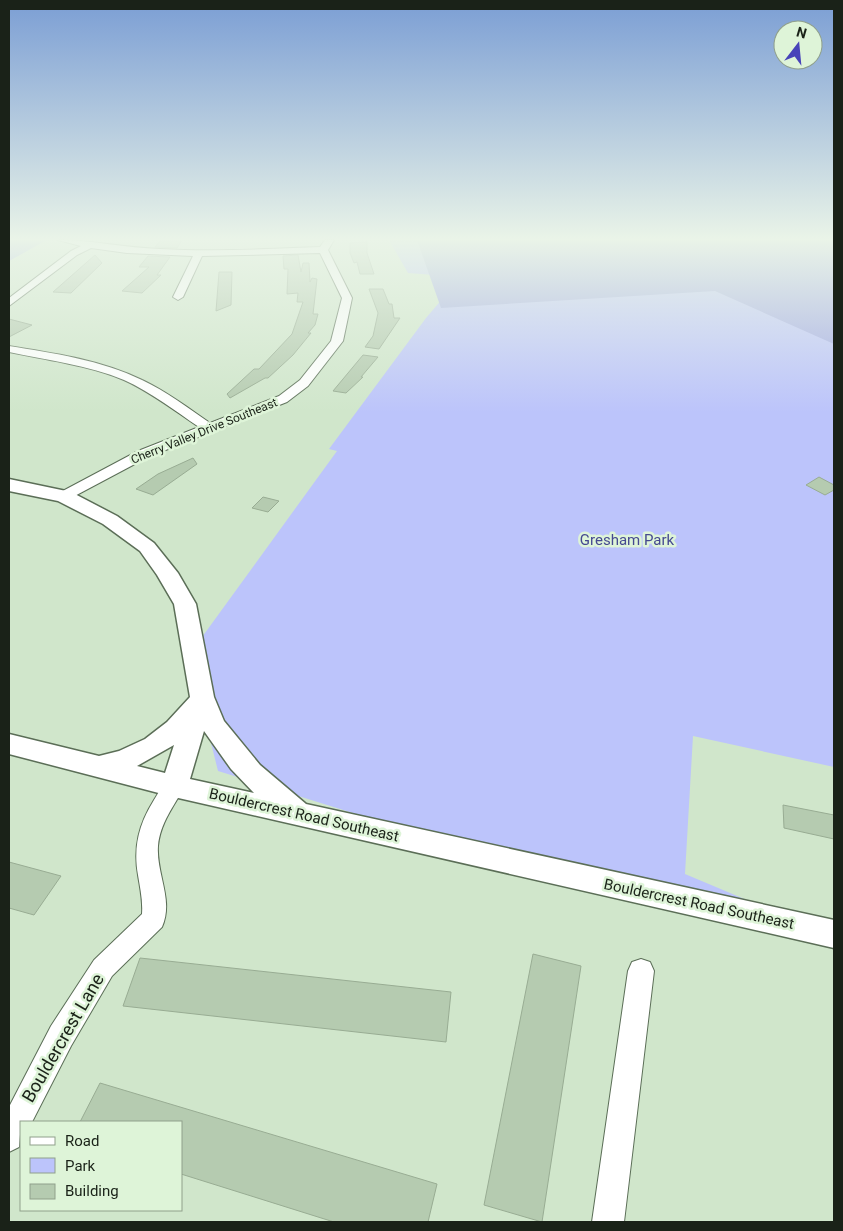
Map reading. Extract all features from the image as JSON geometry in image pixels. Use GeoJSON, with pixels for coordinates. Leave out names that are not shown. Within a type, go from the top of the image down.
{"type":"FeatureCollection","features":[{"type":"Feature","properties":{"kind":"street","name":"Cherry Valley Drive Southeast"},"geometry":{"type":"LineString","coordinates":[[64,496],[143,454],[283,399],[304,383],[337,341],[346,297]]}},
{"type":"Feature","properties":{"kind":"street"},"geometry":{"type":"LineString","coordinates":[[9,349],[85,364],[131,379],[172,403],[208,428]]}},
{"type":"Feature","properties":{"kind":"street"},"geometry":{"type":"LineString","coordinates":[[9,485],[64,496],[110,520],[147,547],[167,573],[185,604],[202,697],[213,724],[226,744],[276,797],[303,815]]}},
{"type":"Feature","properties":{"kind":"street"},"geometry":{"type":"LineString","coordinates":[[97,766],[115,764],[142,753],[166,738],[182,724],[202,697]]}},
{"type":"Feature","properties":{"kind":"street"},"geometry":{"type":"LineString","coordinates":[[174,786],[202,697]]}},
{"type":"Feature","properties":{"kind":"street","name":"Bouldercrest Road Southeast"},"geometry":{"type":"LineString","coordinates":[[9,744],[174,786],[834,934]]}},
{"type":"Feature","properties":{"kind":"street","name":"Bouldercrest Lane"},"geometry":{"type":"LineString","coordinates":[[9,1136],[61,1036],[103,968],[153,919],[155,890],[149,874],[147,835],[174,786]]}},
{"type":"Feature","properties":{"kind":"street"},"geometry":{"type":"LineString","coordinates":[[608,1222],[641,971]]}},
{"type":"Feature","properties":{"kind":"green space","name":"Gresham Park"},"geometry":{"type":"Polygon","coordinates":[[[444,297],[834,297],[834,767],[693,736],[685,874],[778,913],[472,850],[218,771],[189,655],[337,451],[329,449],[426,318],[444,297]]]}},
{"type":"Feature","properties":{"kind":"shaded area"},"geometry":{"type":"Polygon","coordinates":[[[437,297],[611,297],[441,308],[437,297]]]}},
{"type":"Feature","properties":{"kind":"shaded area"},"geometry":{"type":"Polygon","coordinates":[[[729,297],[834,297],[834,344],[729,297]]]}},
{"type":"Feature","properties":{"kind":"building"},"geometry":{"type":"Polygon","coordinates":[[[217,297],[231,297],[231,305],[216,311],[217,297]]]}},
{"type":"Feature","properties":{"kind":"building"},"geometry":{"type":"Polygon","coordinates":[[[298,297],[315,297],[313,314],[318,314],[315,325],[308,333],[311,333],[293,355],[268,378],[230,398],[227,394],[254,369],[259,369],[292,334],[303,302],[297,302],[298,297]]]}},
{"type":"Feature","properties":{"kind":"building"},"geometry":{"type":"Polygon","coordinates":[[[372,297],[386,297],[389,304],[392,304],[394,318],[400,318],[379,349],[365,347],[373,336],[378,313],[372,297]]]}},
{"type":"Feature","properties":{"kind":"building"},"geometry":{"type":"Polygon","coordinates":[[[9,319],[32,325],[9,337],[9,319]]]}},
{"type":"Feature","properties":{"kind":"building"},"geometry":{"type":"Polygon","coordinates":[[[363,355],[378,357],[361,377],[363,377],[346,393],[333,391],[363,355]]]}},
{"type":"Feature","properties":{"kind":"building"},"geometry":{"type":"Polygon","coordinates":[[[193,458],[197,464],[153,495],[136,489],[158,474],[193,458]]]}},
{"type":"Feature","properties":{"kind":"building"},"geometry":{"type":"Polygon","coordinates":[[[819,477],[834,485],[834,490],[825,495],[806,485],[819,477]]]}},
{"type":"Feature","properties":{"kind":"building"},"geometry":{"type":"Polygon","coordinates":[[[263,497],[279,501],[268,512],[252,508],[263,497]]]}},
{"type":"Feature","properties":{"kind":"building"},"geometry":{"type":"Polygon","coordinates":[[[783,805],[834,815],[834,839],[784,828],[783,805]]]}},
{"type":"Feature","properties":{"kind":"building"},"geometry":{"type":"Polygon","coordinates":[[[9,862],[61,876],[34,915],[9,908],[9,862]]]}},
{"type":"Feature","properties":{"kind":"building"},"geometry":{"type":"Polygon","coordinates":[[[533,954],[581,966],[542,1222],[484,1205],[533,954]]]}},
{"type":"Feature","properties":{"kind":"building"},"geometry":{"type":"Polygon","coordinates":[[[140,958],[451,992],[446,1042],[123,1006],[140,958]]]}},
{"type":"Feature","properties":{"kind":"building"},"geometry":{"type":"Polygon","coordinates":[[[100,1083],[437,1184],[428,1222],[334,1222],[182,1174],[182,1121],[81,1121],[100,1083]]]}}]}
